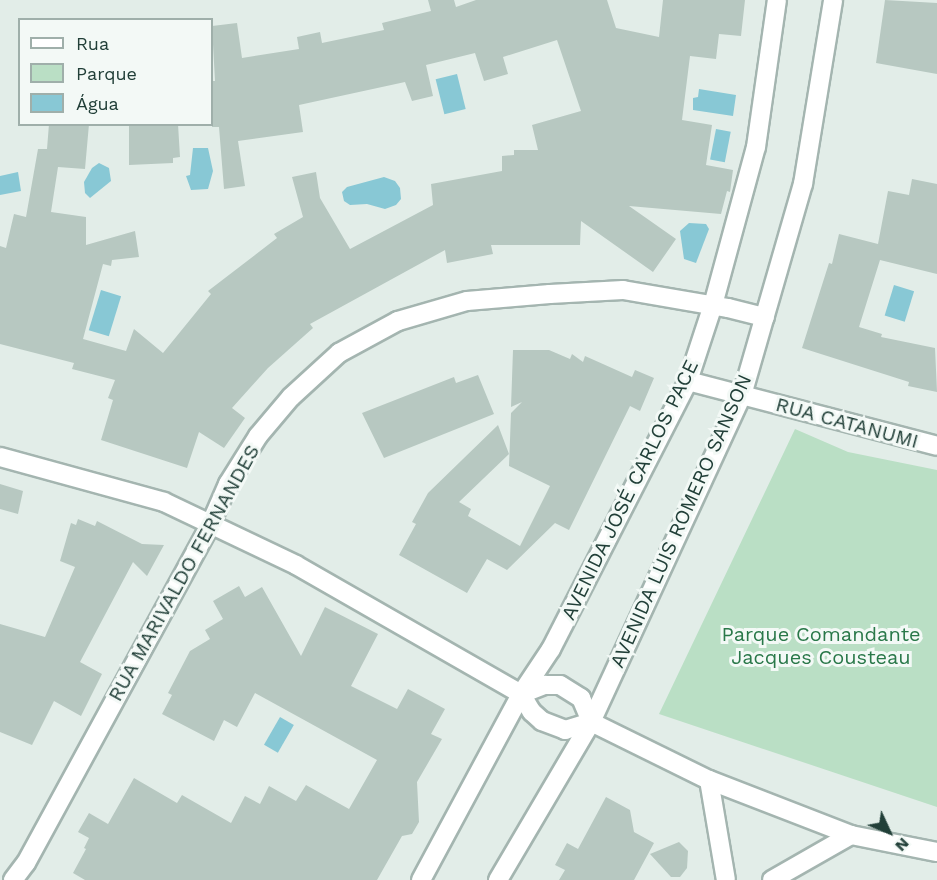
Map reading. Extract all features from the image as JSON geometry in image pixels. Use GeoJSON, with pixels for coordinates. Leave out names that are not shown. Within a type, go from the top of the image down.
{"type":"FeatureCollection","features":[{"type":"Feature","properties":{"kind":"street","name":"AVENIDA JOSÉ CARLOS PACE"},"geometry":{"type":"LineString","coordinates":[[421,880],[521,694],[551,650],[688,381],[713,305],[756,147],[777,0]]}},
{"type":"Feature","properties":{"kind":"street","name":"AVENIDA LUIS ROMERO SANSON"},"geometry":{"type":"LineString","coordinates":[[591,722],[742,395],[803,184],[833,0]]}},
{"type":"Feature","properties":{"kind":"street","name":"RUA MARIVALDO FERNANDES"},"geometry":{"type":"LineString","coordinates":[[13,880],[32,852],[211,523],[228,484],[258,436],[291,397],[339,353],[398,321],[467,301],[623,290],[713,305],[765,317]]}},
{"type":"Feature","properties":{"kind":"street","name":"RUA CATANUMI"},"geometry":{"type":"LineString","coordinates":[[688,381],[937,446]]}},
{"type":"Feature","properties":{"kind":"street"},"geometry":{"type":"LineString","coordinates":[[0,457],[164,502],[211,523],[296,565],[521,694],[531,712],[542,720],[565,730],[591,722]]}},
{"type":"Feature","properties":{"kind":"street"},"geometry":{"type":"LineString","coordinates":[[521,694],[545,685],[560,686],[581,698],[591,722],[709,780],[851,835],[937,852]]}},
{"type":"Feature","properties":{"kind":"street"},"geometry":{"type":"LineString","coordinates":[[498,880],[591,722]]}},
{"type":"Feature","properties":{"kind":"street"},"geometry":{"type":"LineString","coordinates":[[709,780],[726,880]]}},
{"type":"Feature","properties":{"kind":"street"},"geometry":{"type":"LineString","coordinates":[[772,880],[851,835]]}},
{"type":"Feature","properties":{"kind":"green space","name":"Parque Comandante Jacques Cousteau"},"geometry":{"type":"Polygon","coordinates":[[[795,429],[848,452],[937,470],[937,807],[659,714],[795,429]]]}},
{"type":"Feature","properties":{"kind":"water"},"geometry":{"type":"Polygon","coordinates":[[[457,74],[466,109],[444,114],[436,79],[457,74]]]}},
{"type":"Feature","properties":{"kind":"water"},"geometry":{"type":"Polygon","coordinates":[[[699,89],[736,95],[733,116],[693,110],[693,98],[698,97],[699,89]]]}},
{"type":"Feature","properties":{"kind":"water"},"geometry":{"type":"Polygon","coordinates":[[[716,129],[731,132],[725,162],[710,159],[716,129]]]}},
{"type":"Feature","properties":{"kind":"water"},"geometry":{"type":"Polygon","coordinates":[[[193,148],[208,148],[213,171],[208,189],[191,190],[186,176],[190,175],[193,148]]]}},
{"type":"Feature","properties":{"kind":"water"},"geometry":{"type":"Polygon","coordinates":[[[99,163],[109,168],[111,181],[90,198],[85,193],[84,182],[92,168],[99,163]]]}},
{"type":"Feature","properties":{"kind":"water"},"geometry":{"type":"Polygon","coordinates":[[[18,172],[21,191],[0,195],[0,176],[18,172]]]}},
{"type":"Feature","properties":{"kind":"water"},"geometry":{"type":"Polygon","coordinates":[[[384,177],[395,181],[400,188],[401,199],[396,205],[385,209],[367,204],[350,205],[344,201],[342,192],[347,187],[384,177]]]}},
{"type":"Feature","properties":{"kind":"water"},"geometry":{"type":"Polygon","coordinates":[[[689,223],[706,224],[709,229],[696,263],[684,259],[680,231],[689,223]]]}},
{"type":"Feature","properties":{"kind":"water"},"geometry":{"type":"Polygon","coordinates":[[[894,285],[914,291],[905,322],[885,316],[894,285]]]}},
{"type":"Feature","properties":{"kind":"water"},"geometry":{"type":"Polygon","coordinates":[[[101,290],[121,296],[109,336],[89,330],[101,290]]]}},
{"type":"Feature","properties":{"kind":"water"},"geometry":{"type":"Polygon","coordinates":[[[280,717],[294,725],[278,753],[264,745],[280,717]]]}},
{"type":"Feature","properties":{"kind":"building"},"geometry":{"type":"Polygon","coordinates":[[[428,0],[454,0],[456,7],[476,0],[607,0],[616,28],[659,37],[663,0],[745,0],[741,36],[719,34],[716,59],[690,56],[682,120],[712,125],[706,165],[733,170],[730,192],[727,191],[721,214],[629,206],[676,239],[653,272],[581,221],[580,245],[491,245],[493,254],[447,263],[445,250],[310,324],[313,328],[268,368],[232,408],[245,418],[224,448],[199,432],[187,468],[101,440],[113,400],[108,398],[115,380],[72,369],[74,363],[0,344],[0,246],[6,248],[14,214],[26,217],[38,149],[47,149],[49,126],[89,126],[85,169],[58,167],[51,212],[86,217],[86,245],[135,231],[139,257],[112,260],[111,266],[103,264],[83,339],[126,351],[134,329],[163,353],[211,294],[208,291],[277,238],[274,234],[303,217],[292,177],[316,172],[320,198],[350,249],[433,205],[431,184],[502,171],[502,156],[514,155],[514,150],[538,150],[532,125],[581,111],[557,40],[503,57],[508,74],[484,81],[475,53],[426,65],[433,96],[412,101],[405,82],[299,105],[303,132],[238,141],[245,186],[224,189],[219,127],[212,127],[213,81],[215,81],[213,26],[237,23],[242,58],[299,49],[297,37],[320,32],[322,43],[384,30],[382,23],[431,11],[428,0]]]}},
{"type":"Feature","properties":{"kind":"building"},"geometry":{"type":"Polygon","coordinates":[[[885,0],[937,3],[937,74],[876,63],[885,0]]]}},
{"type":"Feature","properties":{"kind":"building"},"geometry":{"type":"Polygon","coordinates":[[[129,126],[178,126],[180,157],[173,158],[173,163],[129,165],[129,126]]]}},
{"type":"Feature","properties":{"kind":"building"},"geometry":{"type":"Polygon","coordinates":[[[912,179],[937,184],[937,274],[880,260],[859,327],[882,334],[881,337],[935,348],[937,392],[908,386],[909,382],[802,348],[829,263],[832,264],[839,234],[878,244],[888,191],[909,195],[912,179]]]}},
{"type":"Feature","properties":{"kind":"building"},"geometry":{"type":"Polygon","coordinates":[[[513,350],[549,350],[570,359],[572,354],[583,362],[585,356],[632,377],[635,370],[654,378],[640,411],[630,406],[569,530],[555,523],[507,570],[487,559],[467,593],[399,555],[416,524],[412,522],[428,493],[498,425],[509,454],[459,502],[471,509],[468,516],[520,546],[550,486],[509,466],[511,413],[522,402],[511,407],[513,350]]]}},
{"type":"Feature","properties":{"kind":"building"},"geometry":{"type":"Polygon","coordinates":[[[478,375],[494,414],[384,458],[362,413],[454,377],[456,383],[478,375]]]}},
{"type":"Feature","properties":{"kind":"building"},"geometry":{"type":"Polygon","coordinates":[[[0,484],[23,491],[18,514],[0,509],[0,484]]]}},
{"type":"Feature","properties":{"kind":"building"},"geometry":{"type":"Polygon","coordinates":[[[78,519],[95,526],[97,521],[142,544],[164,545],[147,576],[133,562],[80,662],[102,674],[81,716],[54,701],[32,745],[0,732],[0,624],[45,637],[75,567],[60,561],[71,523],[76,525],[78,519]]]}},
{"type":"Feature","properties":{"kind":"building"},"geometry":{"type":"Polygon","coordinates":[[[239,586],[245,597],[262,587],[301,656],[325,607],[378,634],[351,686],[397,709],[408,689],[445,709],[431,734],[442,739],[417,782],[419,822],[412,834],[402,836],[377,880],[85,880],[73,873],[86,849],[84,848],[89,838],[78,832],[89,813],[108,824],[134,778],[177,803],[182,795],[231,823],[245,796],[260,804],[269,786],[296,801],[306,785],[349,809],[377,760],[255,693],[237,727],[224,720],[214,741],[162,714],[172,695],[168,693],[190,651],[210,639],[205,630],[223,619],[213,601],[239,586]]]}},
{"type":"Feature","properties":{"kind":"building"},"geometry":{"type":"Polygon","coordinates":[[[606,797],[630,810],[634,832],[654,843],[634,880],[559,880],[565,870],[555,865],[567,843],[578,849],[606,797]]]}},
{"type":"Feature","properties":{"kind":"building"},"geometry":{"type":"Polygon","coordinates":[[[679,842],[688,851],[687,868],[680,877],[671,877],[650,854],[679,842]]]}}]}
